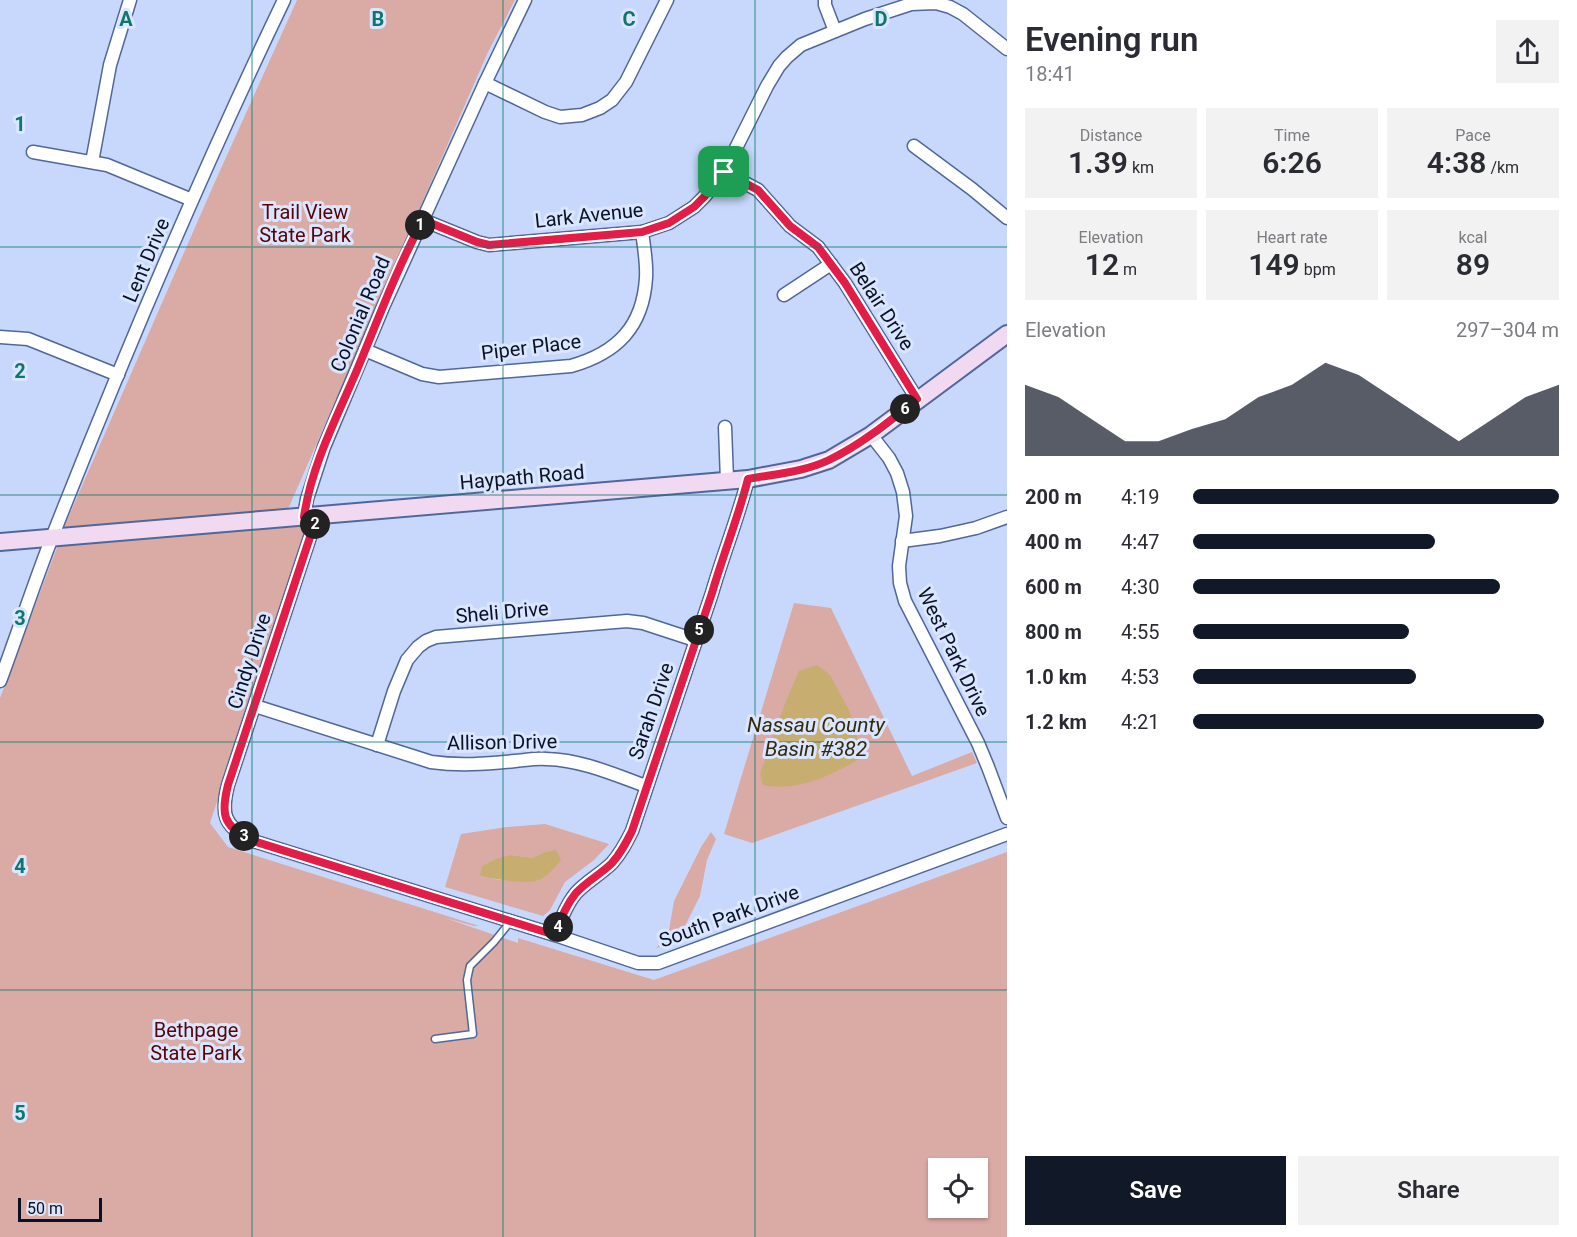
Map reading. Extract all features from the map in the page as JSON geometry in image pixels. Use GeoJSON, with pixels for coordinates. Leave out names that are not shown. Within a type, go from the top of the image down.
{"type":"FeatureCollection","features":[{"type":"Feature","properties":{"kind":"street"},"geometry":{"type":"LineString","coordinates":[[92,162],[110,64],[130,0]]}},
{"type":"Feature","properties":{"kind":"street","name":"Lent Drive"},"geometry":{"type":"LineString","coordinates":[[0,681],[52,538],[118,375],[192,200],[284,0]]}},
{"type":"Feature","properties":{"kind":"street","name":"Colonial Road"},"geometry":{"type":"LineString","coordinates":[[311,517],[307,499],[324,447],[411,243],[525,0]]}},
{"type":"Feature","properties":{"kind":"street"},"geometry":{"type":"LineString","coordinates":[[485,84],[560,117],[582,115],[594,111],[612,100],[626,82],[667,0]]}},
{"type":"Feature","properties":{"kind":"street"},"geometry":{"type":"LineString","coordinates":[[825,0],[835,31]]}},
{"type":"Feature","properties":{"kind":"street","name":"Lark Avenue"},"geometry":{"type":"LineString","coordinates":[[423,220],[489,245],[642,232],[669,223],[694,207],[704,197],[724,172],[779,66],[801,45],[911,4],[936,3],[963,14],[1007,49]]}},
{"type":"Feature","properties":{"kind":"street"},"geometry":{"type":"LineString","coordinates":[[914,146],[1007,218]]}},
{"type":"Feature","properties":{"kind":"street"},"geometry":{"type":"LineString","coordinates":[[33,152],[92,162],[122,171],[192,200]]}},
{"type":"Feature","properties":{"kind":"street","name":"Belair Drive"},"geometry":{"type":"LineString","coordinates":[[724,172],[758,190],[790,226],[818,247],[845,283],[917,399]]}},
{"type":"Feature","properties":{"kind":"street","name":"Piper Place"},"geometry":{"type":"LineString","coordinates":[[365,350],[422,374],[439,377],[571,366],[591,360],[620,341],[641,310],[646,275],[642,232]]}},
{"type":"Feature","properties":{"kind":"street"},"geometry":{"type":"LineString","coordinates":[[784,295],[831,264]]}},
{"type":"Feature","properties":{"kind":"street","name":"Haypath Road"},"geometry":{"type":"LineString","coordinates":[[0,542],[748,479],[801,469],[829,460],[871,435],[1007,334]]}},
{"type":"Feature","properties":{"kind":"street"},"geometry":{"type":"LineString","coordinates":[[0,337],[28,339],[118,375]]}},
{"type":"Feature","properties":{"kind":"street"},"geometry":{"type":"LineString","coordinates":[[725,427],[727,480]]}},
{"type":"Feature","properties":{"kind":"street","name":"West Park Drive"},"geometry":{"type":"LineString","coordinates":[[871,435],[889,458],[903,492],[906,516],[899,567],[905,601],[978,743],[1007,818]]}},
{"type":"Feature","properties":{"kind":"street","name":"Sarah Drive"},"geometry":{"type":"LineString","coordinates":[[555,935],[574,895],[622,851],[632,831],[739,513],[748,479]]}},
{"type":"Feature","properties":{"kind":"street","name":"Cindy Drive"},"geometry":{"type":"LineString","coordinates":[[227,819],[224,804],[228,785],[255,706],[311,517]]}},
{"type":"Feature","properties":{"kind":"street"},"geometry":{"type":"LineString","coordinates":[[902,541],[967,530],[1007,517]]}},
{"type":"Feature","properties":{"kind":"street","name":"Sheli Drive"},"geometry":{"type":"LineString","coordinates":[[377,745],[394,691],[407,660],[418,647],[436,637],[627,621],[644,623],[695,640]]}},
{"type":"Feature","properties":{"kind":"street","name":"Allison Drive"},"geometry":{"type":"LineString","coordinates":[[255,706],[431,762],[470,765],[545,759],[566,760],[646,786]]}},
{"type":"Feature","properties":{"kind":"street","name":"South Park Drive"},"geometry":{"type":"LineString","coordinates":[[227,819],[238,833],[250,840],[638,963],[658,963],[1007,834]]}},
{"type":"Feature","properties":{"kind":"lane"},"geometry":{"type":"LineString","coordinates":[[435,1039],[473,1034],[467,980],[470,966],[494,942],[510,921]]}},
{"type":"Feature","properties":{"kind":"green space","name":"Trail View State Park"},"geometry":{"type":"Polygon","coordinates":[[[297,0],[515,0],[488,52],[289,507],[64,527],[214,184],[297,0]]]}},
{"type":"Feature","properties":{"kind":"green space","name":"Bethpage State Park"},"geometry":{"type":"Polygon","coordinates":[[[308,526],[210,823],[228,847],[479,926],[445,918],[518,943],[518,938],[654,980],[1007,852],[1007,1237],[0,1237],[0,698],[58,545],[308,526]]]}},
{"type":"Feature","properties":{"kind":"green space"},"geometry":{"type":"Polygon","coordinates":[[[794,603],[831,608],[912,776],[972,752],[977,763],[752,843],[724,834],[794,603]]]}},
{"type":"Feature","properties":{"kind":"green space"},"geometry":{"type":"Polygon","coordinates":[[[545,824],[609,844],[594,860],[565,882],[550,910],[543,916],[445,887],[461,834],[545,824]],[[511,855],[480,876],[499,880],[538,881],[533,858],[511,855]]]}},
{"type":"Feature","properties":{"kind":"green space"},"geometry":{"type":"Polygon","coordinates":[[[711,832],[716,839],[707,860],[700,896],[686,924],[683,940],[656,948],[668,936],[674,901],[711,832]]]}},
{"type":"Feature","properties":{"kind":"water","name":"Nassau County Basin #382"},"geometry":{"type":"Polygon","coordinates":[[[817,665],[830,675],[849,710],[858,740],[859,759],[813,781],[788,786],[763,785],[760,774],[799,671],[817,665]]]}},
{"type":"Feature","properties":{"kind":"water"},"geometry":{"type":"Polygon","coordinates":[[[556,850],[561,860],[539,880],[519,882],[480,876],[482,866],[496,859],[511,855],[533,858],[556,850]]]}},
{"type":"Feature","properties":{"kind":"route"},"geometry":{"type":"LineString","coordinates":[[724,172],[758,190],[790,226],[818,247],[845,283],[917,399],[871,435],[829,460],[801,469],[748,479],[739,513],[632,831],[622,851],[574,895],[555,935],[250,840],[238,833],[227,819],[224,804],[228,785],[317,516],[304,517],[307,499],[324,447],[383,307],[423,220],[489,245],[642,232],[669,223],[694,207],[724,172]]}}]}
